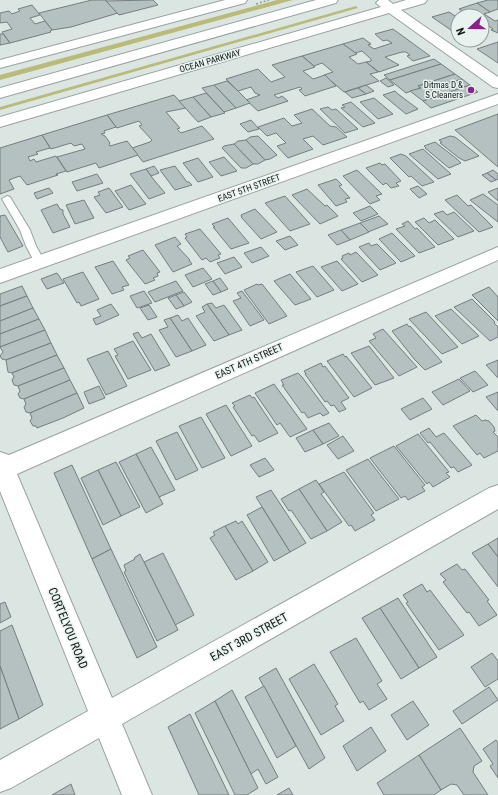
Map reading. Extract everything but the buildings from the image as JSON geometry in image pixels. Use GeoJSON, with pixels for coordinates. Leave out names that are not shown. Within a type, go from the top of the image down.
{"type":"FeatureCollection","features":[{"type":"Feature","properties":{"kind":"street"},"geometry":{"type":"LineString","coordinates":[[0,64],[240,0]]}},
{"type":"Feature","properties":{"kind":"street"},"geometry":{"type":"LineString","coordinates":[[0,92],[331,0]]}},
{"type":"Feature","properties":{"kind":"street"},"geometry":{"type":"LineString","coordinates":[[379,0],[498,84]]}},
{"type":"Feature","properties":{"kind":"street","name":"OCEAN PARKWAY"},"geometry":{"type":"LineString","coordinates":[[0,122],[420,0]]}},
{"type":"Feature","properties":{"kind":"street","name":"EAST 5TH STREET"},"geometry":{"type":"LineString","coordinates":[[0,276],[498,99]]}},
{"type":"Feature","properties":{"kind":"street","name":"EAST 4TH STREET"},"geometry":{"type":"LineString","coordinates":[[1,467],[498,253]]}},
{"type":"Feature","properties":{"kind":"street","name":"CORTELYOU ROAD"},"geometry":{"type":"LineString","coordinates":[[1,467],[137,795]]}},
{"type":"Feature","properties":{"kind":"street","name":"EAST 3RD STREET"},"geometry":{"type":"LineString","coordinates":[[0,777],[498,496]]}},
{"type":"Feature","properties":{"kind":"lane"},"geometry":{"type":"LineString","coordinates":[[7,199],[25,230],[31,246],[40,262]]}},
{"type":"Feature","properties":{"kind":"green space"},"geometry":{"type":"Polygon","coordinates":[[[277,0],[293,0],[0,80],[0,75],[277,0]]]}},
{"type":"Feature","properties":{"kind":"green space"},"geometry":{"type":"Polygon","coordinates":[[[356,6],[358,8],[0,110],[0,107],[356,6]]]}},
{"type":"Feature","properties":{"kind":"place","name":"Ditmas D & S Cleaners"},"geometry":{"type":"Point","coordinates":[471,90]}}]}
